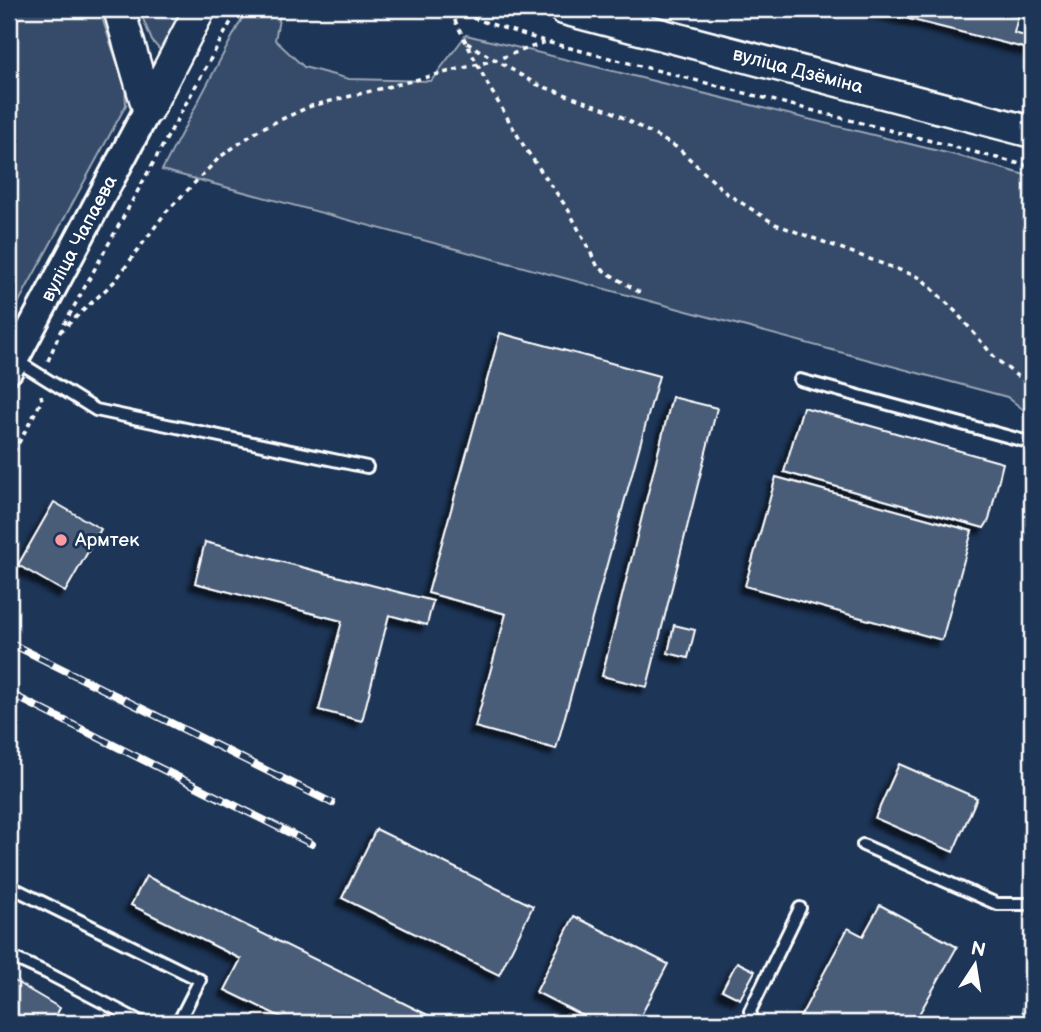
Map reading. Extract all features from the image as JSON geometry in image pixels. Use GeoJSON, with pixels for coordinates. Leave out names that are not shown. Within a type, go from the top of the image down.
{"type":"FeatureCollection","features":[{"type":"Feature","properties":{"kind":"main road"},"geometry":{"type":"LineString","coordinates":[[119,9],[148,109]]}},
{"type":"Feature","properties":{"kind":"main road","name":"вуліца Чапаева"},"geometry":{"type":"LineString","coordinates":[[148,109],[201,9]]}},
{"type":"Feature","properties":{"kind":"main road","name":"вуліца Дзёміна"},"geometry":{"type":"LineString","coordinates":[[564,9],[1032,132]]}},
{"type":"Feature","properties":{"kind":"street","name":"вуліца Чапаева"},"geometry":{"type":"LineString","coordinates":[[12,365],[148,109]]}},
{"type":"Feature","properties":{"kind":"lane"},"geometry":{"type":"LineString","coordinates":[[12,365],[40,377],[96,410],[367,467]]}},
{"type":"Feature","properties":{"kind":"lane"},"geometry":{"type":"LineString","coordinates":[[800,380],[1032,443]]}},
{"type":"Feature","properties":{"kind":"lane"},"geometry":{"type":"LineString","coordinates":[[863,845],[997,904],[1032,904]]}},
{"type":"Feature","properties":{"kind":"lane"},"geometry":{"type":"LineString","coordinates":[[9,886],[200,980],[178,1023]]}},
{"type":"Feature","properties":{"kind":"lane"},"geometry":{"type":"LineString","coordinates":[[752,1023],[750,1011],[800,908]]}},
{"type":"Feature","properties":{"kind":"lane"},"geometry":{"type":"LineString","coordinates":[[9,956],[142,1023]]}},
{"type":"Feature","properties":{"kind":"lane"},"geometry":{"type":"LineString","coordinates":[[1029,1023],[1032,968]]}},
{"type":"Feature","properties":{"kind":"path"},"geometry":{"type":"LineString","coordinates":[[9,24],[18,9]]}},
{"type":"Feature","properties":{"kind":"path"},"geometry":{"type":"LineString","coordinates":[[9,461],[42,400],[40,377],[61,332],[238,9]]}},
{"type":"Feature","properties":{"kind":"path"},"geometry":{"type":"LineString","coordinates":[[444,9],[547,42],[1032,167]]}},
{"type":"Feature","properties":{"kind":"path"},"geometry":{"type":"LineString","coordinates":[[450,11],[476,64],[525,148],[569,211],[598,267],[644,295]]}},
{"type":"Feature","properties":{"kind":"path"},"geometry":{"type":"LineString","coordinates":[[61,332],[115,281],[166,212],[220,157],[260,129],[311,106],[495,60],[547,42]]}},
{"type":"Feature","properties":{"kind":"path"},"geometry":{"type":"LineString","coordinates":[[467,43],[536,84],[611,111],[678,148],[726,193],[775,224],[921,278],[955,311],[996,359],[1032,388]]}},
{"type":"Feature","properties":{"kind":"shaded area"},"geometry":{"type":"Polygon","coordinates":[[[9,9],[99,9],[125,86],[126,105],[9,320],[9,9]]]}},
{"type":"Feature","properties":{"kind":"shaded area"},"geometry":{"type":"Polygon","coordinates":[[[139,9],[187,9],[165,50],[160,50],[152,41],[139,9]]]}},
{"type":"Feature","properties":{"kind":"shaded area"},"geometry":{"type":"Polygon","coordinates":[[[247,9],[281,9],[275,40],[304,67],[349,79],[431,81],[466,35],[959,156],[1032,177],[1032,424],[1028,413],[1007,397],[162,170],[247,9]]]}},
{"type":"Feature","properties":{"kind":"building"},"geometry":{"type":"Polygon","coordinates":[[[869,9],[1020,9],[1014,33],[1032,38],[1032,50],[869,9]]]}},
{"type":"Feature","properties":{"kind":"building"},"geometry":{"type":"Polygon","coordinates":[[[500,333],[659,376],[556,749],[475,727],[506,614],[428,593],[500,333]]]}},
{"type":"Feature","properties":{"kind":"building"},"geometry":{"type":"Polygon","coordinates":[[[672,397],[717,408],[647,687],[602,676],[672,397]]]}},
{"type":"Feature","properties":{"kind":"building"},"geometry":{"type":"Polygon","coordinates":[[[803,407],[1003,463],[989,520],[984,528],[784,472],[803,407]]]}},
{"type":"Feature","properties":{"kind":"building"},"geometry":{"type":"Polygon","coordinates":[[[776,477],[972,531],[942,640],[745,586],[776,477]]]}},
{"type":"Feature","properties":{"kind":"building"},"geometry":{"type":"Polygon","coordinates":[[[54,502],[101,529],[65,592],[18,565],[54,502]]]}},
{"type":"Feature","properties":{"kind":"building"},"geometry":{"type":"Polygon","coordinates":[[[205,542],[433,601],[427,625],[389,615],[362,721],[319,710],[342,621],[195,583],[205,542]]]}},
{"type":"Feature","properties":{"kind":"building"},"geometry":{"type":"Polygon","coordinates":[[[674,625],[695,630],[688,658],[668,653],[674,625]]]}},
{"type":"Feature","properties":{"kind":"building"},"geometry":{"type":"Polygon","coordinates":[[[899,764],[977,798],[953,852],[875,818],[899,764]]]}},
{"type":"Feature","properties":{"kind":"building"},"geometry":{"type":"Polygon","coordinates":[[[376,829],[533,906],[499,975],[342,898],[376,829]]]}},
{"type":"Feature","properties":{"kind":"building"},"geometry":{"type":"Polygon","coordinates":[[[146,876],[444,1023],[293,1023],[225,990],[241,959],[131,905],[146,876]]]}},
{"type":"Feature","properties":{"kind":"building"},"geometry":{"type":"Polygon","coordinates":[[[880,905],[957,947],[914,1023],[797,1023],[848,928],[863,936],[880,905]]]}},
{"type":"Feature","properties":{"kind":"building"},"geometry":{"type":"Polygon","coordinates":[[[574,916],[668,964],[637,1023],[597,1023],[536,992],[574,916]]]}},
{"type":"Feature","properties":{"kind":"building"},"geometry":{"type":"Polygon","coordinates":[[[737,962],[755,971],[740,999],[722,990],[737,962]]]}},
{"type":"Feature","properties":{"kind":"building"},"geometry":{"type":"Polygon","coordinates":[[[11,979],[60,1008],[52,1023],[9,1023],[11,979]]]}},
{"type":"Feature","properties":{"kind":"railway"},"geometry":{"type":"LineString","coordinates":[[10,643],[332,803]]}},
{"type":"Feature","properties":{"kind":"railway"},"geometry":{"type":"LineString","coordinates":[[9,693],[312,844]]}},
{"type":"Feature","properties":{"kind":"place","name":"Армтек"},"geometry":{"type":"Point","coordinates":[61,540]}}]}
